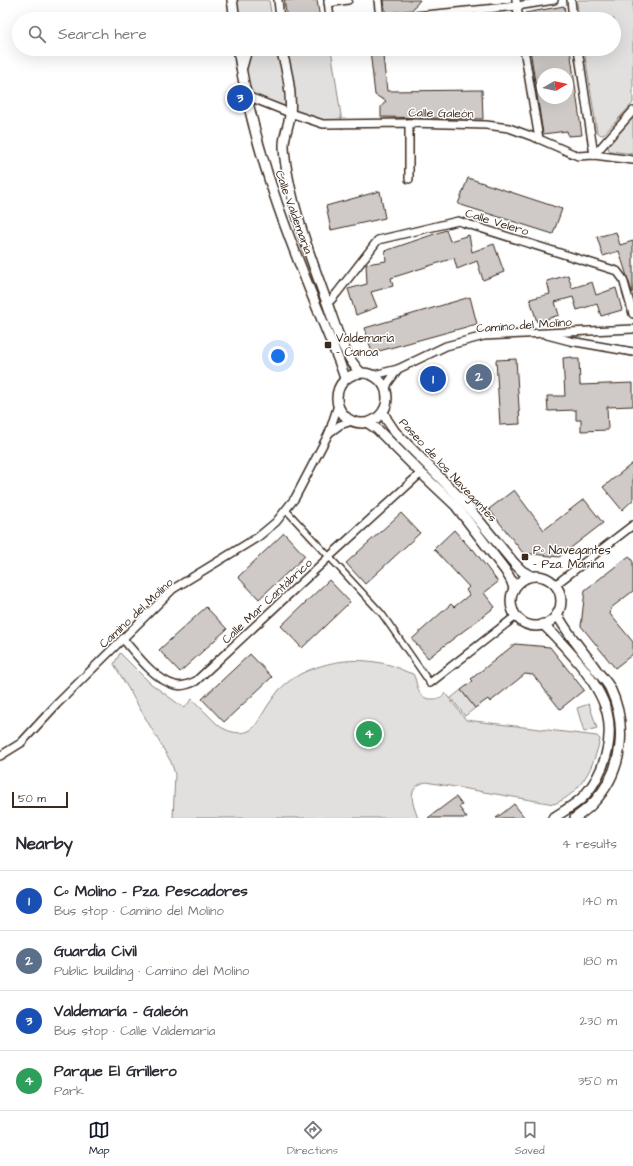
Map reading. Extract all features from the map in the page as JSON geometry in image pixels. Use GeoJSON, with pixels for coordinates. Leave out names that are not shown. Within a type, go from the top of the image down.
{"type":"FeatureCollection","features":[{"type":"Feature","properties":{"kind":"main road"},"geometry":{"type":"LineString","coordinates":[[232,0],[234,12]]}},
{"type":"Feature","properties":{"kind":"main road","name":"Calle Valdemaría"},"geometry":{"type":"LineString","coordinates":[[239,56],[266,174],[345,378]]}},
{"type":"Feature","properties":{"kind":"main road"},"geometry":{"type":"LineString","coordinates":[[241,68],[245,56]]}},
{"type":"Feature","properties":{"kind":"main road","name":"Calle Valdemaría"},"geometry":{"type":"LineString","coordinates":[[283,56],[287,72],[290,113],[284,144],[286,169],[295,208],[306,245],[341,339],[349,358],[361,372]]}},
{"type":"Feature","properties":{"kind":"main road"},"geometry":{"type":"LineString","coordinates":[[361,372],[374,375],[381,381],[386,389],[386,406],[383,412],[377,419],[368,423],[352,421],[342,414],[337,398],[338,390],[345,378],[361,372]]}},
{"type":"Feature","properties":{"kind":"main road","name":"Paseo de los Navegantes"},"geometry":{"type":"LineString","coordinates":[[383,412],[395,432],[462,500],[514,563],[522,571],[531,576]]}},
{"type":"Feature","properties":{"kind":"main road","name":"Paseo de los Navegantes"},"geometry":{"type":"LineString","coordinates":[[368,423],[377,429],[456,506],[505,570],[514,588]]}},
{"type":"Feature","properties":{"kind":"main road"},"geometry":{"type":"LineString","coordinates":[[531,576],[544,577],[555,585],[559,592],[560,607],[557,614],[548,622],[535,625],[528,624],[516,616],[512,609],[512,595],[514,588],[524,578],[531,576]]}},
{"type":"Feature","properties":{"kind":"main road"},"geometry":{"type":"LineString","coordinates":[[557,614],[567,631],[610,688],[618,711],[621,733],[619,756],[609,783],[594,803],[575,818]]}},
{"type":"Feature","properties":{"kind":"main road"},"geometry":{"type":"LineString","coordinates":[[542,624],[557,638],[586,673],[598,692],[607,712],[610,734],[607,755],[598,776],[585,796],[553,818]]}},
{"type":"Feature","properties":{"kind":"street"},"geometry":{"type":"LineString","coordinates":[[278,0],[279,12]]}},
{"type":"Feature","properties":{"kind":"street"},"geometry":{"type":"LineString","coordinates":[[329,12],[328,2],[348,0]]}},
{"type":"Feature","properties":{"kind":"street"},"geometry":{"type":"LineString","coordinates":[[378,0],[379,12]]}},
{"type":"Feature","properties":{"kind":"street"},"geometry":{"type":"LineString","coordinates":[[442,12],[554,0]]}},
{"type":"Feature","properties":{"kind":"street"},"geometry":{"type":"LineString","coordinates":[[571,0],[572,12]]}},
{"type":"Feature","properties":{"kind":"street","name":"Calle Valdemaría"},"geometry":{"type":"LineString","coordinates":[[286,56],[287,72]]}},
{"type":"Feature","properties":{"kind":"street"},"geometry":{"type":"LineString","coordinates":[[525,56],[539,139]]}},
{"type":"Feature","properties":{"kind":"street"},"geometry":{"type":"LineString","coordinates":[[579,56],[594,155]]}},
{"type":"Feature","properties":{"kind":"street","name":"Calle Galeón"},"geometry":{"type":"LineString","coordinates":[[247,96],[323,124],[409,123],[486,125],[508,128],[539,139],[578,156],[594,155],[633,160]]}},
{"type":"Feature","properties":{"kind":"street"},"geometry":{"type":"LineString","coordinates":[[594,155],[633,111]]}},
{"type":"Feature","properties":{"kind":"street"},"geometry":{"type":"LineString","coordinates":[[409,123],[409,179]]}},
{"type":"Feature","properties":{"kind":"street","name":"Calle Velero"},"geometry":{"type":"LineString","coordinates":[[327,301],[331,300],[337,293],[378,240],[458,222],[617,271],[623,280],[633,314]]}},
{"type":"Feature","properties":{"kind":"street","name":"Camino del Molino"},"geometry":{"type":"LineString","coordinates":[[374,375],[398,369],[446,346],[484,336],[633,329]]}},
{"type":"Feature","properties":{"kind":"street"},"geometry":{"type":"LineString","coordinates":[[541,334],[570,342],[633,352]]}},
{"type":"Feature","properties":{"kind":"street"},"geometry":{"type":"LineString","coordinates":[[386,389],[388,383],[398,369]]}},
{"type":"Feature","properties":{"kind":"street","name":"Camino del Molino"},"geometry":{"type":"LineString","coordinates":[[0,756],[21,742],[57,704],[173,589],[258,537],[276,522],[295,498],[329,433],[338,405]]}},
{"type":"Feature","properties":{"kind":"street"},"geometry":{"type":"LineString","coordinates":[[329,433],[340,425],[352,421]]}},
{"type":"Feature","properties":{"kind":"street","name":"Calle Mar Cantábrico"},"geometry":{"type":"LineString","coordinates":[[123,639],[141,660],[163,680],[176,686],[188,685],[196,681],[421,473]]}},
{"type":"Feature","properties":{"kind":"street"},"geometry":{"type":"LineString","coordinates":[[286,510],[382,614],[430,682],[516,616]]}},
{"type":"Feature","properties":{"kind":"street"},"geometry":{"type":"LineString","coordinates":[[555,585],[633,525]]}},
{"type":"Feature","properties":{"kind":"shaded area"},"geometry":{"type":"Polygon","coordinates":[[[237,0],[269,0],[271,12],[238,12],[237,0]]]}},
{"type":"Feature","properties":{"kind":"shaded area"},"geometry":{"type":"Polygon","coordinates":[[[578,0],[633,0],[633,103],[603,135],[597,132],[585,56],[621,56],[621,12],[578,12],[578,0]]]}},
{"type":"Feature","properties":{"kind":"shaded area"},"geometry":{"type":"Polygon","coordinates":[[[244,56],[332,56],[343,129],[249,94],[244,56]]]}},
{"type":"Feature","properties":{"kind":"shaded area"},"geometry":{"type":"Polygon","coordinates":[[[633,115],[633,154],[611,151],[608,149],[609,143],[633,115]]]}},
{"type":"Feature","properties":{"kind":"shaded area"},"geometry":{"type":"Polygon","coordinates":[[[120,653],[150,683],[184,708],[192,699],[221,727],[240,733],[249,731],[253,728],[279,690],[290,680],[299,675],[312,669],[341,661],[370,661],[390,665],[413,674],[419,691],[428,699],[437,699],[442,697],[445,693],[466,720],[597,736],[600,739],[594,759],[585,778],[572,793],[554,804],[426,782],[415,788],[412,796],[418,818],[173,818],[175,774],[171,762],[114,664],[120,653]]]}},
{"type":"Feature","properties":{"kind":"shaded area"},"geometry":{"type":"Polygon","coordinates":[[[461,690],[475,708],[465,716],[451,698],[461,690]]]}},
{"type":"Feature","properties":{"kind":"shaded area"},"geometry":{"type":"Polygon","coordinates":[[[589,704],[597,728],[584,732],[577,708],[589,704]]]}},
{"type":"Feature","properties":{"kind":"building"},"geometry":{"type":"Polygon","coordinates":[[[284,0],[317,0],[319,12],[286,12],[284,0]]]}},
{"type":"Feature","properties":{"kind":"building"},"geometry":{"type":"Polygon","coordinates":[[[384,0],[420,0],[412,10],[388,12],[385,10],[384,0]]]}},
{"type":"Feature","properties":{"kind":"building"},"geometry":{"type":"Polygon","coordinates":[[[564,6],[565,12],[531,12],[564,6]]]}},
{"type":"Feature","properties":{"kind":"building"},"geometry":{"type":"Polygon","coordinates":[[[371,56],[383,56],[387,91],[482,90],[483,119],[381,117],[381,107],[386,101],[375,95],[371,56]]]}},
{"type":"Feature","properties":{"kind":"building"},"geometry":{"type":"Polygon","coordinates":[[[531,56],[571,56],[573,68],[537,68],[537,95],[531,56]]]}},
{"type":"Feature","properties":{"kind":"building"},"geometry":{"type":"Polygon","coordinates":[[[573,70],[582,135],[568,136],[567,131],[543,134],[538,104],[573,104],[573,70]]]}},
{"type":"Feature","properties":{"kind":"building"},"geometry":{"type":"Polygon","coordinates":[[[468,178],[562,209],[553,234],[458,204],[468,178]]]}},
{"type":"Feature","properties":{"kind":"building"},"geometry":{"type":"Polygon","coordinates":[[[380,191],[385,218],[331,230],[326,206],[380,191]]]}},
{"type":"Feature","properties":{"kind":"building"},"geometry":{"type":"Polygon","coordinates":[[[446,230],[450,241],[469,235],[472,252],[494,244],[504,272],[483,280],[477,261],[457,269],[454,258],[391,278],[393,286],[371,292],[377,307],[356,315],[348,289],[367,284],[366,264],[386,261],[385,251],[446,230]]]}},
{"type":"Feature","properties":{"kind":"building"},"geometry":{"type":"Polygon","coordinates":[[[616,232],[620,245],[633,241],[633,292],[619,251],[603,256],[597,237],[616,232]]]}},
{"type":"Feature","properties":{"kind":"building"},"geometry":{"type":"Polygon","coordinates":[[[568,275],[572,288],[592,282],[596,295],[616,288],[622,310],[601,316],[597,304],[577,310],[573,297],[555,302],[559,315],[537,322],[530,299],[550,294],[547,281],[568,275]]]}},
{"type":"Feature","properties":{"kind":"building"},"geometry":{"type":"Polygon","coordinates":[[[470,297],[477,324],[372,353],[365,328],[470,297]]]}},
{"type":"Feature","properties":{"kind":"building"},"geometry":{"type":"Polygon","coordinates":[[[572,357],[572,359],[579,359],[580,385],[633,383],[633,406],[607,407],[608,430],[581,431],[581,420],[576,420],[576,410],[548,411],[547,396],[565,396],[563,358],[572,357]]]}},
{"type":"Feature","properties":{"kind":"building"},"geometry":{"type":"Polygon","coordinates":[[[516,359],[520,424],[500,425],[496,360],[516,359]]]}},
{"type":"Feature","properties":{"kind":"building"},"geometry":{"type":"Polygon","coordinates":[[[633,463],[633,500],[622,510],[603,487],[633,463]]]}},
{"type":"Feature","properties":{"kind":"building"},"geometry":{"type":"Polygon","coordinates":[[[514,490],[544,530],[584,499],[603,523],[559,557],[523,553],[489,509],[514,490]]]}},
{"type":"Feature","properties":{"kind":"building"},"geometry":{"type":"Polygon","coordinates":[[[401,513],[420,533],[365,584],[346,563],[401,513]]]}},
{"type":"Feature","properties":{"kind":"building"},"geometry":{"type":"Polygon","coordinates":[[[454,530],[472,550],[473,549],[498,582],[484,593],[495,607],[428,658],[412,639],[451,604],[454,607],[469,595],[466,590],[469,587],[434,549],[454,530]]]}},
{"type":"Feature","properties":{"kind":"building"},"geometry":{"type":"Polygon","coordinates":[[[284,533],[305,556],[259,599],[238,577],[284,533]]]}},
{"type":"Feature","properties":{"kind":"building"},"geometry":{"type":"Polygon","coordinates":[[[629,556],[633,562],[633,591],[611,608],[610,614],[633,642],[633,654],[615,668],[581,626],[585,590],[629,556]]]}},
{"type":"Feature","properties":{"kind":"building"},"geometry":{"type":"Polygon","coordinates":[[[329,580],[350,602],[302,648],[281,626],[329,580]]]}},
{"type":"Feature","properties":{"kind":"building"},"geometry":{"type":"Polygon","coordinates":[[[206,607],[227,629],[180,672],[159,650],[206,607]]]}},
{"type":"Feature","properties":{"kind":"building"},"geometry":{"type":"Polygon","coordinates":[[[515,644],[550,647],[584,690],[560,709],[533,675],[525,674],[490,702],[488,699],[475,708],[461,690],[473,681],[471,679],[515,644]]]}},
{"type":"Feature","properties":{"kind":"building"},"geometry":{"type":"Polygon","coordinates":[[[250,654],[272,677],[224,722],[202,699],[250,654]]]}},
{"type":"Feature","properties":{"kind":"building"},"geometry":{"type":"Polygon","coordinates":[[[456,797],[462,805],[459,807],[467,818],[428,818],[456,797]]]}},
{"type":"Feature","properties":{"kind":"building"},"geometry":{"type":"Polygon","coordinates":[[[514,804],[525,818],[496,818],[503,813],[514,804]]]}},
{"type":"Feature","properties":{"kind":"place","name":"Valdemaría - Galeón"},"geometry":{"type":"Point","coordinates":[240,98]}},
{"type":"Feature","properties":{"kind":"place","name":"Valdemaría - Canoa"},"geometry":{"type":"Point","coordinates":[328,345]}},
{"type":"Feature","properties":{"kind":"place","name":"Guardia Civil"},"geometry":{"type":"Point","coordinates":[479,377]}},
{"type":"Feature","properties":{"kind":"place","name":"Cº Molino - Pza. Pescadores"},"geometry":{"type":"Point","coordinates":[433,379]}},
{"type":"Feature","properties":{"kind":"place","name":"Pº Navegantes - Pza. Marina"},"geometry":{"type":"Point","coordinates":[525,557]}},
{"type":"Feature","properties":{"kind":"place","name":"Parque El Grillero"},"geometry":{"type":"Point","coordinates":[369,734]}}]}
